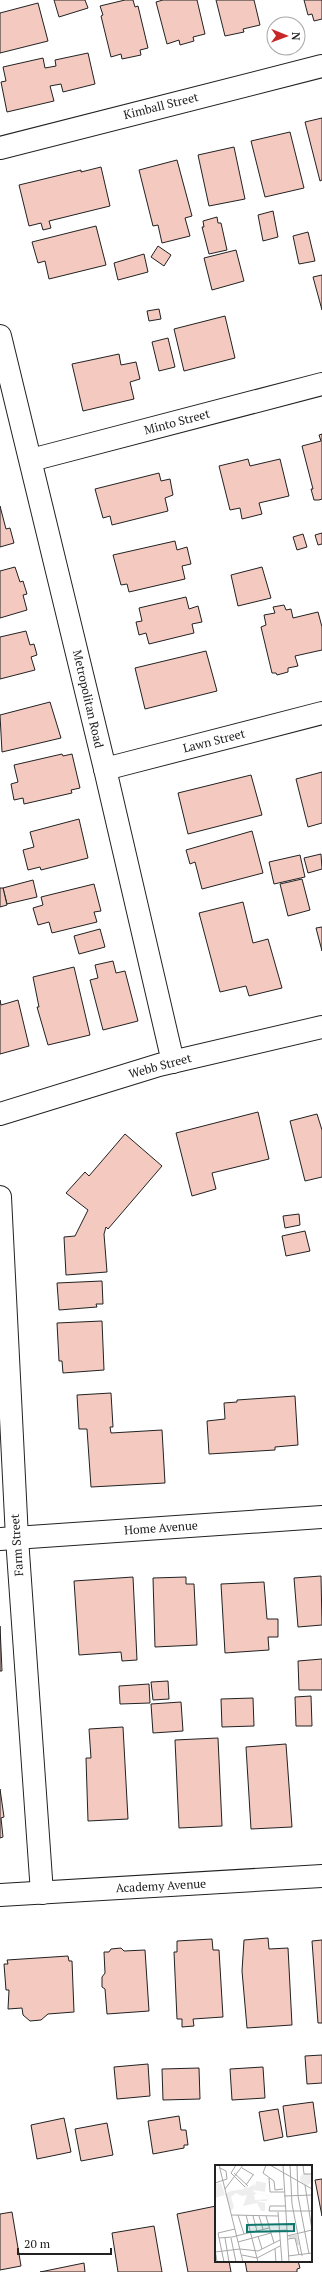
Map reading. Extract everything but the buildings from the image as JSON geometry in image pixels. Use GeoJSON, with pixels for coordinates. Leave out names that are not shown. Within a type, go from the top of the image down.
{"type":"FeatureCollection","features":[{"type":"Feature","properties":{"kind":"street","name":"Kimball Street"},"geometry":{"type":"LineString","coordinates":[[0,148],[322,66]]}},
{"type":"Feature","properties":{"kind":"street","name":"Metropolitan Road"},"geometry":{"type":"LineString","coordinates":[[0,336],[105,769],[173,1062]]}},
{"type":"Feature","properties":{"kind":"street","name":"Minto Street"},"geometry":{"type":"LineString","coordinates":[[31,460],[322,384]]}},
{"type":"Feature","properties":{"kind":"street","name":"Lawn Street"},"geometry":{"type":"LineString","coordinates":[[105,769],[322,713]]}},
{"type":"Feature","properties":{"kind":"street","name":"Webb Street"},"geometry":{"type":"LineString","coordinates":[[0,1114],[173,1062],[322,1027]]}},
{"type":"Feature","properties":{"kind":"street","name":"Farm Street"},"geometry":{"type":"LineString","coordinates":[[0,1197],[8,1538],[42,1893]]}},
{"type":"Feature","properties":{"kind":"street","name":"Home Avenue"},"geometry":{"type":"LineString","coordinates":[[8,1538],[322,1517]]}},
{"type":"Feature","properties":{"kind":"street","name":"Academy Avenue"},"geometry":{"type":"LineString","coordinates":[[0,1896],[322,1876]]}}]}
